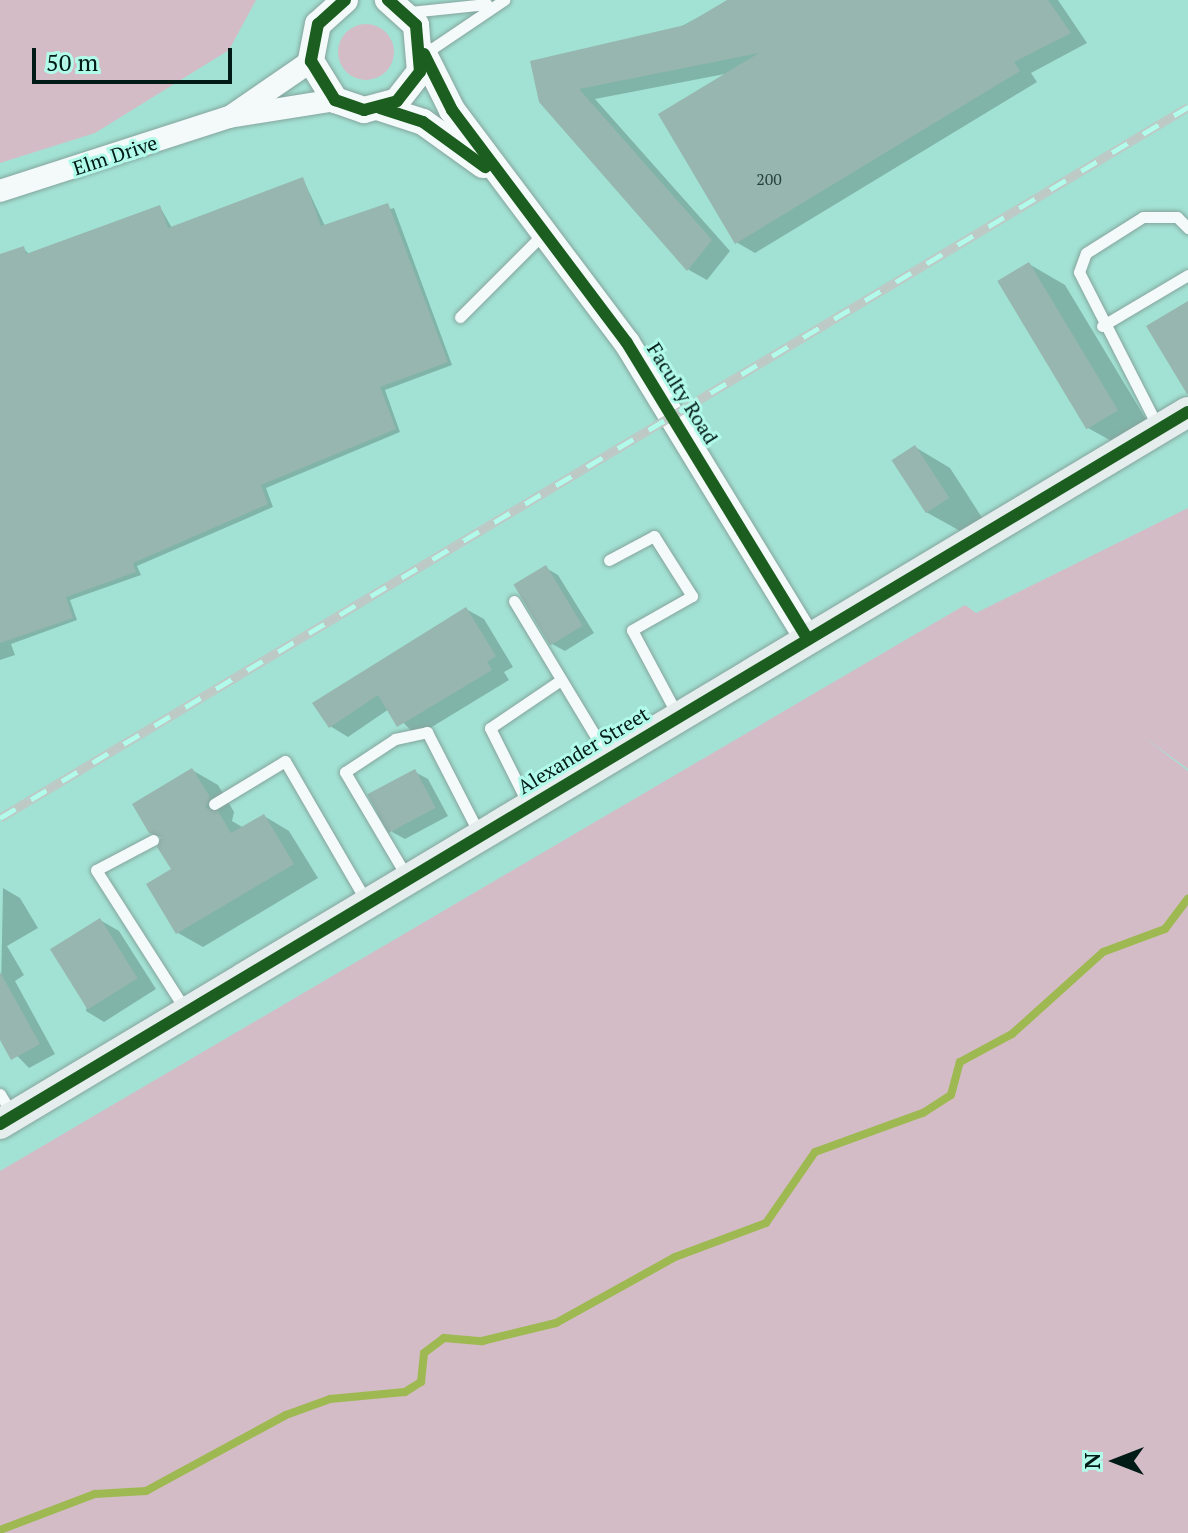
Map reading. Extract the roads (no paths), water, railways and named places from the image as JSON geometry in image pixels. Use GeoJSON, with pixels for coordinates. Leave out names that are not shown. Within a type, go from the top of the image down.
{"type":"FeatureCollection","features":[{"type":"Feature","properties":{"kind":"main road","name":"Alexander Street"},"geometry":{"type":"LineString","coordinates":[[4,1112],[188,1013],[1188,412]]}},
{"type":"Feature","properties":{"kind":"street"},"geometry":{"type":"LineString","coordinates":[[335,100],[311,61],[314,12],[345,0]]}},
{"type":"Feature","properties":{"kind":"street","name":"Faculty Road"},"geometry":{"type":"LineString","coordinates":[[398,6],[452,110],[505,181],[548,230],[673,413],[808,639]]}},
{"type":"Feature","properties":{"kind":"street"},"geometry":{"type":"LineString","coordinates":[[380,108],[411,89],[424,54]]}},
{"type":"Feature","properties":{"kind":"street","name":"Elm Drive"},"geometry":{"type":"LineString","coordinates":[[229,117],[311,61]]}},
{"type":"Feature","properties":{"kind":"street","name":"Faculty Road"},"geometry":{"type":"LineString","coordinates":[[335,100],[380,108],[423,122],[505,181]]}},
{"type":"Feature","properties":{"kind":"street","name":"Elm Drive"},"geometry":{"type":"LineString","coordinates":[[0,191],[229,117],[335,100]]}},
{"type":"Feature","properties":{"kind":"lane"},"geometry":{"type":"LineString","coordinates":[[398,6],[445,14],[502,0]]}},
{"type":"Feature","properties":{"kind":"lane"},"geometry":{"type":"LineString","coordinates":[[424,54],[502,0]]}},
{"type":"Feature","properties":{"kind":"lane"},"geometry":{"type":"LineString","coordinates":[[1159,430],[1082,289],[1086,253],[1158,213],[1188,228]]}},
{"type":"Feature","properties":{"kind":"lane"},"geometry":{"type":"LineString","coordinates":[[460,317],[548,230]]}},
{"type":"Feature","properties":{"kind":"lane"},"geometry":{"type":"LineString","coordinates":[[1102,326],[1188,275]]}},
{"type":"Feature","properties":{"kind":"lane"},"geometry":{"type":"LineString","coordinates":[[609,560],[654,536],[692,596],[632,630],[678,717]]}},
{"type":"Feature","properties":{"kind":"lane"},"geometry":{"type":"LineString","coordinates":[[514,601],[608,758]]}},
{"type":"Feature","properties":{"kind":"lane"},"geometry":{"type":"LineString","coordinates":[[529,806],[490,728],[561,680]]}},
{"type":"Feature","properties":{"kind":"lane"},"geometry":{"type":"LineString","coordinates":[[408,879],[345,772],[395,739],[427,732],[480,836]]}},
{"type":"Feature","properties":{"kind":"lane"},"geometry":{"type":"LineString","coordinates":[[214,804],[285,761],[368,904]]}},
{"type":"Feature","properties":{"kind":"lane"},"geometry":{"type":"LineString","coordinates":[[153,840],[96,870],[188,1013]]}},
{"type":"Feature","properties":{"kind":"waterway"},"geometry":{"type":"LineString","coordinates":[[0,1530],[95,1494],[146,1491],[286,1415],[330,1399],[405,1392],[421,1382],[424,1353],[444,1338],[482,1341],[556,1323],[675,1257],[766,1223],[815,1152],[923,1113],[951,1095],[960,1062],[1012,1034],[1103,952],[1165,929],[1188,899]]}},
{"type":"Feature","properties":{"kind":"railway"},"geometry":{"type":"LineString","coordinates":[[0,818],[1188,107]]}}]}
